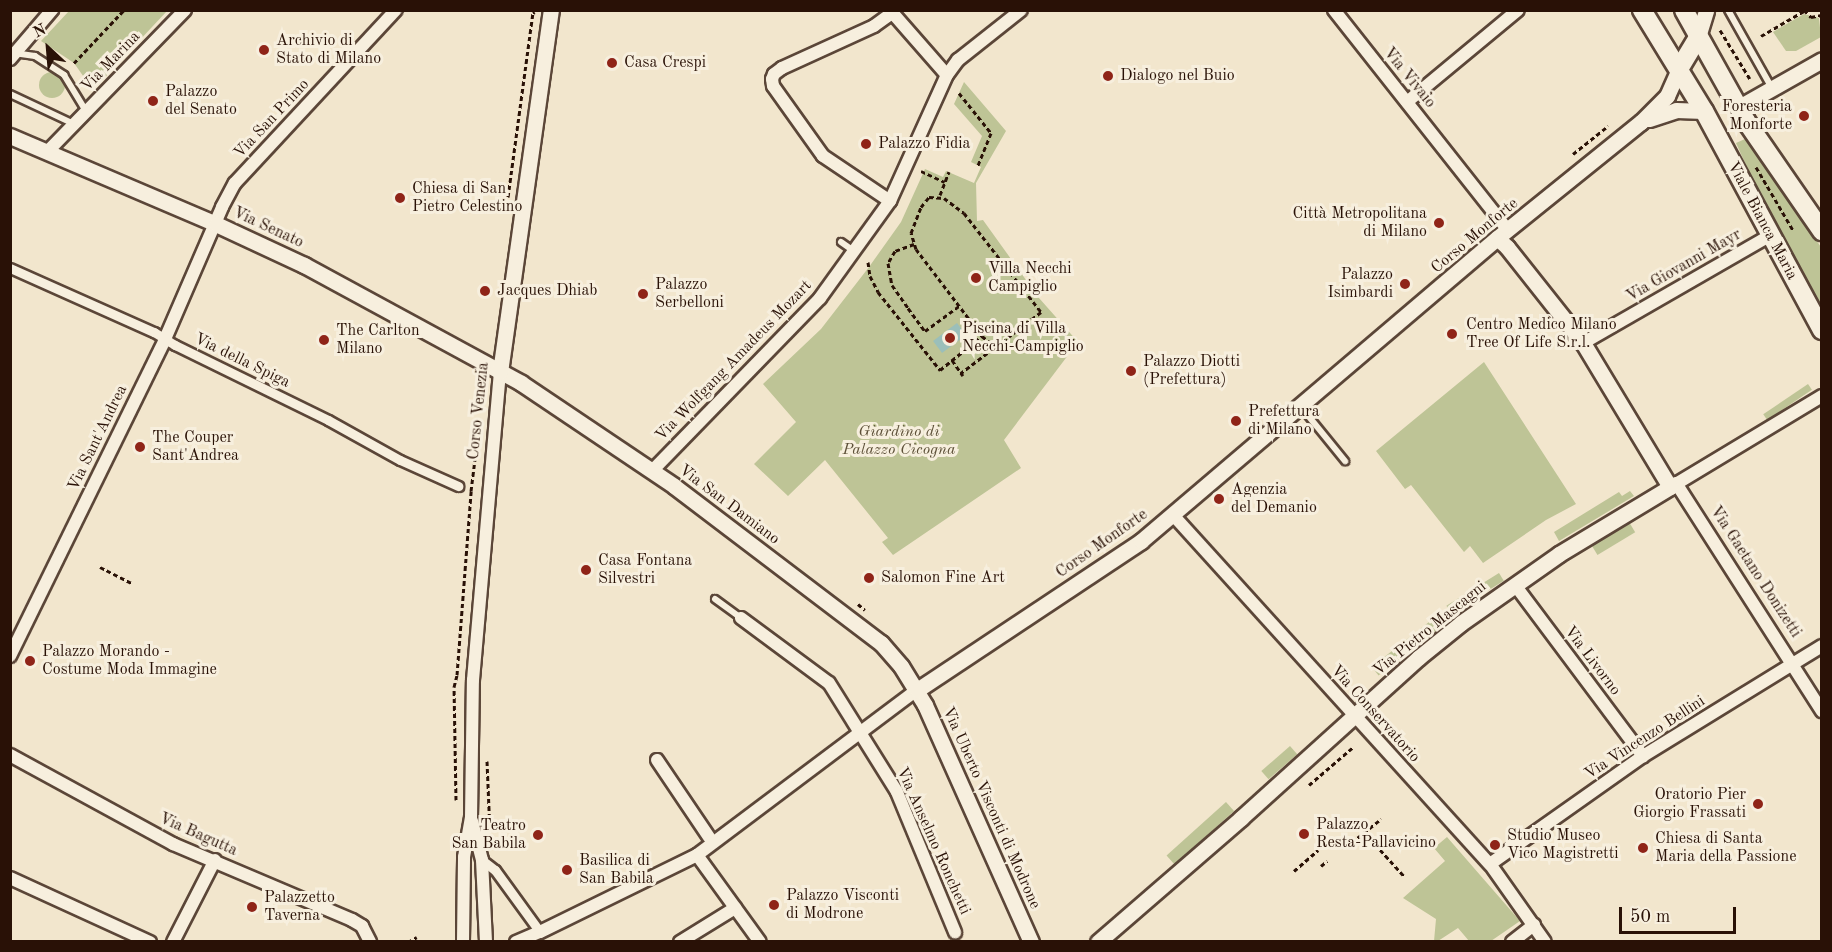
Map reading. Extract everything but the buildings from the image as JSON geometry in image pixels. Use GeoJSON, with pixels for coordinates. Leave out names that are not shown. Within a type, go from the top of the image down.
{"type":"FeatureCollection","features":[{"type":"Feature","properties":{"kind":"main road","name":"Viale Bianca Maria"},"geometry":{"type":"LineString","coordinates":[[1642,10],[1704,111],[1821,330]]}},
{"type":"Feature","properties":{"kind":"main road"},"geometry":{"type":"LineString","coordinates":[[1684,11],[1739,107],[1815,208],[1821,231]]}},
{"type":"Feature","properties":{"kind":"main road"},"geometry":{"type":"LineString","coordinates":[[1679,69],[1698,37]]}},
{"type":"Feature","properties":{"kind":"main road"},"geometry":{"type":"LineString","coordinates":[[1704,111],[1739,107]]}},
{"type":"Feature","properties":{"kind":"street","name":"Via Marina"},"geometry":{"type":"LineString","coordinates":[[12,56],[52,10]]}},
{"type":"Feature","properties":{"kind":"street","name":"Via Marina"},"geometry":{"type":"LineString","coordinates":[[47,152],[185,10]]}},
{"type":"Feature","properties":{"kind":"street","name":"Via San Primo"},"geometry":{"type":"LineString","coordinates":[[214,229],[235,183],[396,10]]}},
{"type":"Feature","properties":{"kind":"street","name":"Corso Venezia"},"geometry":{"type":"LineString","coordinates":[[464,942],[464,857],[471,818],[473,680],[500,372],[551,10]]}},
{"type":"Feature","properties":{"kind":"street","name":"Via Wolfgang Amadeus Mozart"},"geometry":{"type":"LineString","coordinates":[[652,471],[820,298],[890,201],[947,75],[958,60],[1021,10]]}},
{"type":"Feature","properties":{"kind":"street","name":"Via Vivaio"},"geometry":{"type":"LineString","coordinates":[[1334,10],[1458,166],[1502,234]]}},
{"type":"Feature","properties":{"kind":"street"},"geometry":{"type":"LineString","coordinates":[[1407,102],[1518,10]]}},
{"type":"Feature","properties":{"kind":"street"},"geometry":{"type":"LineString","coordinates":[[1698,37],[1706,10]]}},
{"type":"Feature","properties":{"kind":"street"},"geometry":{"type":"LineString","coordinates":[[890,201],[823,156],[773,86],[774,74],[874,26],[891,12],[947,75]]}},
{"type":"Feature","properties":{"kind":"street"},"geometry":{"type":"LineString","coordinates":[[1739,107],[1821,60]]}},
{"type":"Feature","properties":{"kind":"street","name":"Corso Monforte"},"geometry":{"type":"LineString","coordinates":[[516,942],[697,855],[917,690],[1132,547],[1173,515],[1502,234],[1641,122],[1667,96],[1679,69]]}},
{"type":"Feature","properties":{"kind":"street","name":"Corso Monforte"},"geometry":{"type":"LineString","coordinates":[[1641,122],[1676,110],[1704,111]]}},
{"type":"Feature","properties":{"kind":"street","name":"Via Senato"},"geometry":{"type":"LineString","coordinates":[[10,136],[357,293],[500,372]]}},
{"type":"Feature","properties":{"kind":"street","name":"Via Sant'Andrea"},"geometry":{"type":"LineString","coordinates":[[10,656],[165,339],[214,229]]}},
{"type":"Feature","properties":{"kind":"street","name":"Via Gaetano Donizetti"},"geometry":{"type":"LineString","coordinates":[[1502,234],[1507,247],[1583,343],[1673,485],[1793,664],[1821,711]]}},
{"type":"Feature","properties":{"kind":"street","name":"Via Giovanni Mayr"},"geometry":{"type":"LineString","coordinates":[[1583,343],[1769,236]]}},
{"type":"Feature","properties":{"kind":"street","name":"Via della Spiga"},"geometry":{"type":"LineString","coordinates":[[10,267],[165,339],[328,420],[400,460],[458,486]]}},
{"type":"Feature","properties":{"kind":"street","name":"Via San Damiano"},"geometry":{"type":"LineString","coordinates":[[500,372],[521,383],[652,471],[881,643],[917,690]]}},
{"type":"Feature","properties":{"kind":"street","name":"Via Pietro Mascagni"},"geometry":{"type":"LineString","coordinates":[[1098,942],[1418,658],[1559,554],[1821,396]]}},
{"type":"Feature","properties":{"kind":"street","name":"Via Conservatorio"},"geometry":{"type":"LineString","coordinates":[[1173,515],[1490,864],[1545,942]]}},
{"type":"Feature","properties":{"kind":"street","name":"Via Livorno"},"geometry":{"type":"LineString","coordinates":[[1515,585],[1643,756]]}},
{"type":"Feature","properties":{"kind":"street","name":"Via Anselmo Ronchetti"},"geometry":{"type":"LineString","coordinates":[[741,618],[829,683],[897,792],[955,932]]}},
{"type":"Feature","properties":{"kind":"street","name":"Via Vincenzo Bellini"},"geometry":{"type":"LineString","coordinates":[[1490,864],[1643,756],[1821,646]]}},
{"type":"Feature","properties":{"kind":"street","name":"Via Uberto Visconti di Modrone"},"geometry":{"type":"LineString","coordinates":[[917,690],[1031,942]]}},
{"type":"Feature","properties":{"kind":"street","name":"Via Bagutta"},"geometry":{"type":"LineString","coordinates":[[10,755],[173,844],[352,920],[362,926],[370,942]]}},
{"type":"Feature","properties":{"kind":"street"},"geometry":{"type":"LineString","coordinates":[[657,760],[710,837]]}},
{"type":"Feature","properties":{"kind":"street","name":"Corso Venezia"},"geometry":{"type":"LineString","coordinates":[[471,818],[482,860],[486,942]]}},
{"type":"Feature","properties":{"kind":"street"},"geometry":{"type":"LineString","coordinates":[[697,855],[760,942]]}},
{"type":"Feature","properties":{"kind":"street"},"geometry":{"type":"LineString","coordinates":[[173,942],[215,860]]}},
{"type":"Feature","properties":{"kind":"street"},"geometry":{"type":"LineString","coordinates":[[482,860],[495,870],[540,932]]}},
{"type":"Feature","properties":{"kind":"street"},"geometry":{"type":"LineString","coordinates":[[10,878],[150,942]]}},
{"type":"Feature","properties":{"kind":"street"},"geometry":{"type":"LineString","coordinates":[[680,942],[735,908]]}},
{"type":"Feature","properties":{"kind":"street"},"geometry":{"type":"LineString","coordinates":[[1512,942],[1533,925]]}},
{"type":"Feature","properties":{"kind":"lane"},"geometry":{"type":"LineString","coordinates":[[1728,10],[1772,88]]}},
{"type":"Feature","properties":{"kind":"lane","name":"Via Marina"},"geometry":{"type":"LineString","coordinates":[[12,56],[35,56],[64,75],[86,111]]}},
{"type":"Feature","properties":{"kind":"lane"},"geometry":{"type":"LineString","coordinates":[[10,93],[74,124]]}},
{"type":"Feature","properties":{"kind":"lane"},"geometry":{"type":"LineString","coordinates":[[841,242],[854,251]]}},
{"type":"Feature","properties":{"kind":"lane"},"geometry":{"type":"LineString","coordinates":[[1300,407],[1344,462]]}},
{"type":"Feature","properties":{"kind":"lane"},"geometry":{"type":"LineString","coordinates":[[716,599],[741,618]]}},
{"type":"Feature","properties":{"kind":"path"},"geometry":{"type":"LineString","coordinates":[[74,63],[124,10]]}},
{"type":"Feature","properties":{"kind":"path"},"geometry":{"type":"LineString","coordinates":[[1761,36],[1804,11],[1811,17],[1821,16]]}},
{"type":"Feature","properties":{"kind":"path"},"geometry":{"type":"LineString","coordinates":[[1720,30],[1750,79]]}},
{"type":"Feature","properties":{"kind":"path"},"geometry":{"type":"LineString","coordinates":[[959,93],[991,133],[978,165]]}},
{"type":"Feature","properties":{"kind":"path"},"geometry":{"type":"LineString","coordinates":[[1573,154],[1608,126]]}},
{"type":"Feature","properties":{"kind":"path"},"geometry":{"type":"LineString","coordinates":[[1750,158],[1793,230]]}},
{"type":"Feature","properties":{"kind":"path"},"geometry":{"type":"LineString","coordinates":[[921,171],[945,182]]}},
{"type":"Feature","properties":{"kind":"path"},"geometry":{"type":"LineString","coordinates":[[939,196],[948,172]]}},
{"type":"Feature","properties":{"kind":"path"},"geometry":{"type":"LineString","coordinates":[[952,360],[962,374],[1041,312],[964,213],[939,196],[929,197],[921,207],[911,233],[914,244],[982,336],[995,347]]}},
{"type":"Feature","properties":{"kind":"path"},"geometry":{"type":"LineString","coordinates":[[914,244],[895,251],[888,263],[892,285],[908,308],[926,331],[959,306]]}},
{"type":"Feature","properties":{"kind":"path"},"geometry":{"type":"LineString","coordinates":[[868,262],[870,276],[878,292],[940,370],[982,336]]}},
{"type":"Feature","properties":{"kind":"path"},"geometry":{"type":"LineString","coordinates":[[100,567],[131,583]]}},
{"type":"Feature","properties":{"kind":"path"},"geometry":{"type":"LineString","coordinates":[[1309,785],[1352,748]]}},
{"type":"Feature","properties":{"kind":"path"},"geometry":{"type":"LineString","coordinates":[[482,860],[490,831],[487,753]]}},
{"type":"Feature","properties":{"kind":"path"},"geometry":{"type":"LineString","coordinates":[[1346,847],[1381,819]]}},
{"type":"Feature","properties":{"kind":"path"},"geometry":{"type":"LineString","coordinates":[[1365,833],[1404,876]]}},
{"type":"Feature","properties":{"kind":"path"},"geometry":{"type":"LineString","coordinates":[[1294,871],[1316,850]]}},
{"type":"Feature","properties":{"kind":"path"},"geometry":{"type":"LineString","coordinates":[[1320,866],[1327,861]]}},
{"type":"Feature","properties":{"kind":"path"},"geometry":{"type":"LineString","coordinates":[[408,942],[417,937]]}},
{"type":"Feature","properties":{"kind":"green space"},"geometry":{"type":"Polygon","coordinates":[[[69,11],[167,11],[93,90],[74,63],[41,41],[69,11]]]}},
{"type":"Feature","properties":{"kind":"green space"},"geometry":{"type":"Polygon","coordinates":[[[1804,14],[1819,18],[1821,37],[1796,51],[1786,51],[1773,32],[1804,14]]]}},
{"type":"Feature","properties":{"kind":"green space"},"geometry":{"type":"Polygon","coordinates":[[[52,72],[61,76],[65,85],[61,94],[52,98],[43,94],[39,85],[43,76],[52,72]]]}},
{"type":"Feature","properties":{"kind":"green space","name":"Giardino di Palazzo Cicogna"},"geometry":{"type":"Polygon","coordinates":[[[964,82],[1006,131],[976,183],[977,221],[983,220],[1039,298],[1078,342],[1004,440],[1021,468],[893,555],[882,542],[888,538],[825,460],[788,496],[754,464],[796,422],[763,384],[821,329],[869,267],[901,222],[925,169],[943,177],[946,171],[974,183],[981,167],[971,162],[982,136],[954,104],[964,82]]]}},
{"type":"Feature","properties":{"kind":"green space"},"geometry":{"type":"Polygon","coordinates":[[[1745,139],[1821,247],[1821,313],[1781,243],[1736,143],[1745,139]]]}},
{"type":"Feature","properties":{"kind":"green space"},"geometry":{"type":"Polygon","coordinates":[[[1484,362],[1576,504],[1546,520],[1483,563],[1470,546],[1464,552],[1411,485],[1405,489],[1376,451],[1484,362]]]}},
{"type":"Feature","properties":{"kind":"green space"},"geometry":{"type":"Polygon","coordinates":[[[1808,384],[1812,390],[1767,420],[1763,414],[1808,384]]]}},
{"type":"Feature","properties":{"kind":"green space"},"geometry":{"type":"Polygon","coordinates":[[[1630,491],[1634,496],[1559,541],[1554,532],[1619,492],[1622,496],[1630,491]]]}},
{"type":"Feature","properties":{"kind":"green space"},"geometry":{"type":"Polygon","coordinates":[[[1629,522],[1635,532],[1597,555],[1591,545],[1629,522]]]}},
{"type":"Feature","properties":{"kind":"green space"},"geometry":{"type":"Polygon","coordinates":[[[1499,573],[1504,581],[1451,613],[1446,606],[1499,573]]]}},
{"type":"Feature","properties":{"kind":"green space"},"geometry":{"type":"Polygon","coordinates":[[[1438,615],[1445,624],[1379,675],[1372,667],[1438,615]]]}},
{"type":"Feature","properties":{"kind":"green space"},"geometry":{"type":"Polygon","coordinates":[[[1290,746],[1297,754],[1269,779],[1261,771],[1290,746]]]}},
{"type":"Feature","properties":{"kind":"green space"},"geometry":{"type":"Polygon","coordinates":[[[1226,802],[1234,811],[1175,864],[1167,856],[1226,802]]]}},
{"type":"Feature","properties":{"kind":"green space"},"geometry":{"type":"Polygon","coordinates":[[[1447,837],[1520,921],[1491,941],[1469,941],[1458,928],[1438,941],[1434,941],[1436,919],[1403,898],[1445,861],[1434,848],[1447,837]]]}},
{"type":"Feature","properties":{"kind":"water","name":"Piscina di Villa Necchi-Campiglio"},"geometry":{"type":"Polygon","coordinates":[[[957,323],[966,335],[942,353],[933,341],[957,323]]]}},
{"type":"Feature","properties":{"kind":"place","name":"Archivio di Stato di Milano"},"geometry":{"type":"Point","coordinates":[264,50]}},
{"type":"Feature","properties":{"kind":"place","name":"Casa Crespi"},"geometry":{"type":"Point","coordinates":[612,63]}},
{"type":"Feature","properties":{"kind":"place","name":"Dialogo nel Buio"},"geometry":{"type":"Point","coordinates":[1108,76]}},
{"type":"Feature","properties":{"kind":"place","name":"Palazzo del Senato"},"geometry":{"type":"Point","coordinates":[153,101]}},
{"type":"Feature","properties":{"kind":"place","name":"Foresteria Monforte"},"geometry":{"type":"Point","coordinates":[1804,116]}},
{"type":"Feature","properties":{"kind":"place","name":"Palazzo Fidia"},"geometry":{"type":"Point","coordinates":[866,144]}},
{"type":"Feature","properties":{"kind":"place","name":"Chiesa di San Pietro Celestino"},"geometry":{"type":"Point","coordinates":[400,198]}},
{"type":"Feature","properties":{"kind":"place","name":"Città Metropolitana di Milano"},"geometry":{"type":"Point","coordinates":[1439,223]}},
{"type":"Feature","properties":{"kind":"place","name":"Villa Necchi Campiglio"},"geometry":{"type":"Point","coordinates":[976,278]}},
{"type":"Feature","properties":{"kind":"place","name":"Palazzo Isimbardi"},"geometry":{"type":"Point","coordinates":[1405,284]}},
{"type":"Feature","properties":{"kind":"place","name":"Jacques Dhiab"},"geometry":{"type":"Point","coordinates":[485,291]}},
{"type":"Feature","properties":{"kind":"place","name":"Palazzo Serbelloni"},"geometry":{"type":"Point","coordinates":[643,294]}},
{"type":"Feature","properties":{"kind":"place","name":"Centro Medico Milano Tree Of Life S.r.l."},"geometry":{"type":"Point","coordinates":[1452,334]}},
{"type":"Feature","properties":{"kind":"place","name":"Piscina di Villa Necchi-Campiglio"},"geometry":{"type":"Point","coordinates":[950,338]}},
{"type":"Feature","properties":{"kind":"place","name":"The Carlton Milano"},"geometry":{"type":"Point","coordinates":[324,340]}},
{"type":"Feature","properties":{"kind":"place","name":"Palazzo Diotti (Prefettura)"},"geometry":{"type":"Point","coordinates":[1131,371]}},
{"type":"Feature","properties":{"kind":"place","name":"Prefettura di Milano"},"geometry":{"type":"Point","coordinates":[1236,421]}},
{"type":"Feature","properties":{"kind":"place","name":"The Couper Sant'Andrea"},"geometry":{"type":"Point","coordinates":[140,447]}},
{"type":"Feature","properties":{"kind":"place","name":"Agenzia del Demanio"},"geometry":{"type":"Point","coordinates":[1219,499]}},
{"type":"Feature","properties":{"kind":"place","name":"Casa Fontana Silvestri"},"geometry":{"type":"Point","coordinates":[586,570]}},
{"type":"Feature","properties":{"kind":"place","name":"Salomon Fine Art"},"geometry":{"type":"Point","coordinates":[869,578]}},
{"type":"Feature","properties":{"kind":"place","name":"Palazzo Morando - Costume Moda Immagine"},"geometry":{"type":"Point","coordinates":[30,661]}},
{"type":"Feature","properties":{"kind":"place","name":"Oratorio Pier Giorgio Frassati"},"geometry":{"type":"Point","coordinates":[1758,804]}},
{"type":"Feature","properties":{"kind":"place","name":"Palazzo Resta-Pallavicino"},"geometry":{"type":"Point","coordinates":[1304,834]}},
{"type":"Feature","properties":{"kind":"place","name":"Teatro San Babila"},"geometry":{"type":"Point","coordinates":[538,835]}},
{"type":"Feature","properties":{"kind":"place","name":"Studio Museo Vico Magistretti"},"geometry":{"type":"Point","coordinates":[1495,845]}},
{"type":"Feature","properties":{"kind":"place","name":"Chiesa di Santa Maria della Passione"},"geometry":{"type":"Point","coordinates":[1643,848]}},
{"type":"Feature","properties":{"kind":"place","name":"Basilica di San Babila"},"geometry":{"type":"Point","coordinates":[567,870]}},
{"type":"Feature","properties":{"kind":"place","name":"Palazzo Visconti di Modrone"},"geometry":{"type":"Point","coordinates":[774,905]}},
{"type":"Feature","properties":{"kind":"place","name":"Palazzetto Taverna"},"geometry":{"type":"Point","coordinates":[252,907]}}]}
